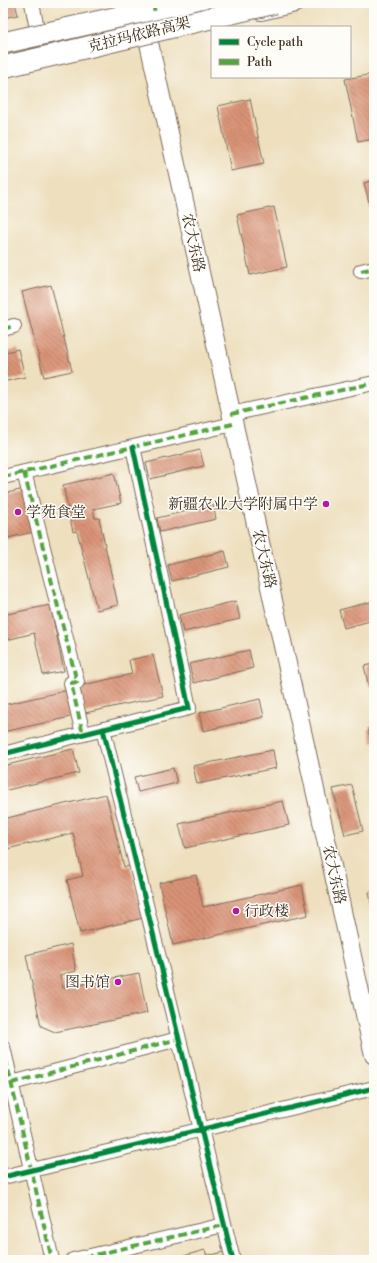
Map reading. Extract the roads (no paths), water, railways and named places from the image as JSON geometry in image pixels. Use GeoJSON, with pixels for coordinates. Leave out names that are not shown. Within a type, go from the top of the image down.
{"type":"FeatureCollection","features":[{"type":"Feature","properties":{"kind":"highway","name":"克拉玛依路高架"},"geometry":{"type":"LineString","coordinates":[[3,44],[181,3]]}},
{"type":"Feature","properties":{"kind":"highway","name":"克拉玛依路高架"},"geometry":{"type":"LineString","coordinates":[[3,67],[275,3]]}},
{"type":"Feature","properties":{"kind":"highway"},"geometry":{"type":"LineString","coordinates":[[3,37],[150,9]]}},
{"type":"Feature","properties":{"kind":"highway"},"geometry":{"type":"LineString","coordinates":[[3,77],[77,50]]}},
{"type":"Feature","properties":{"kind":"main road"},"geometry":{"type":"LineString","coordinates":[[3,51],[39,42],[150,9],[203,3]]}},
{"type":"Feature","properties":{"kind":"main road"},"geometry":{"type":"LineString","coordinates":[[3,70],[295,3]]}},
{"type":"Feature","properties":{"kind":"main road","name":"农大东路"},"geometry":{"type":"LineString","coordinates":[[150,9],[148,36],[374,1055]]}},
{"type":"Feature","properties":{"kind":"street"},"geometry":{"type":"LineString","coordinates":[[32,3],[43,60]]}},
{"type":"Feature","properties":{"kind":"street"},"geometry":{"type":"LineString","coordinates":[[3,477],[133,447],[232,419],[374,384]]}},
{"type":"Feature","properties":{"kind":"street"},"geometry":{"type":"LineString","coordinates":[[3,754],[189,708],[133,447]]}},
{"type":"Feature","properties":{"kind":"street"},"geometry":{"type":"LineString","coordinates":[[24,472],[77,682],[71,683],[83,734]]}},
{"type":"Feature","properties":{"kind":"street"},"geometry":{"type":"LineString","coordinates":[[103,729],[233,1260]]}},
{"type":"Feature","properties":{"kind":"street"},"geometry":{"type":"LineString","coordinates":[[12,1083],[178,1039]]}},
{"type":"Feature","properties":{"kind":"street"},"geometry":{"type":"LineString","coordinates":[[3,1047],[5,1063],[12,1083],[52,1260]]}},
{"type":"Feature","properties":{"kind":"street"},"geometry":{"type":"LineString","coordinates":[[3,1177],[374,1088]]}},
{"type":"Feature","properties":{"kind":"street"},"geometry":{"type":"LineString","coordinates":[[73,1260],[224,1225]]}},
{"type":"Feature","properties":{"kind":"place","name":"新疆农业大学附属中学"},"geometry":{"type":"Point","coordinates":[326,504]}},
{"type":"Feature","properties":{"kind":"place","name":"学苑食堂"},"geometry":{"type":"Point","coordinates":[18,512]}},
{"type":"Feature","properties":{"kind":"place","name":"行政楼"},"geometry":{"type":"Point","coordinates":[236,911]}},
{"type":"Feature","properties":{"kind":"place","name":"图书馆"},"geometry":{"type":"Point","coordinates":[118,982]}}]}
